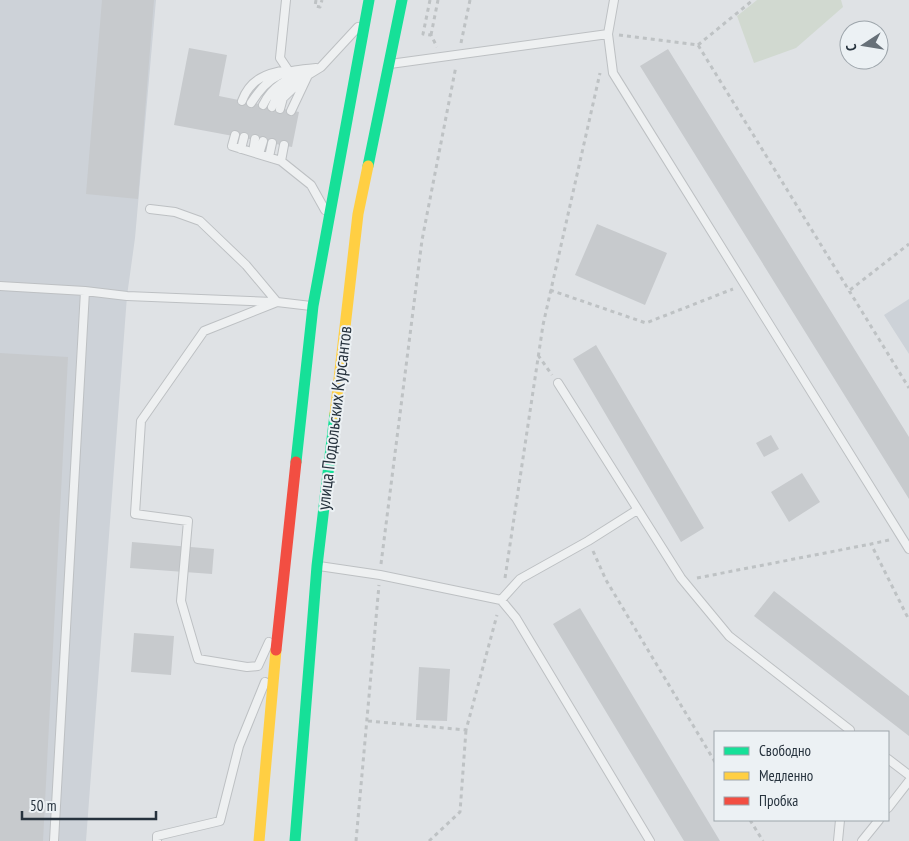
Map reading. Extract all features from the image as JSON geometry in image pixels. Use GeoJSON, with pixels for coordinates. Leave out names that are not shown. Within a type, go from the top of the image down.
{"type":"FeatureCollection","features":[{"type":"Feature","properties":{"kind":"main road","name":"улица Подольских Курсантов"},"geometry":{"type":"LineString","coordinates":[[259,841],[279,620],[313,306],[328,215],[369,0]]}},
{"type":"Feature","properties":{"kind":"main road","name":"улица Подольских Курсантов"},"geometry":{"type":"LineString","coordinates":[[295,841],[317,566],[358,214],[402,0]]}},
{"type":"Feature","properties":{"kind":"lane"},"geometry":{"type":"LineString","coordinates":[[286,0],[280,58],[288,70]]}},
{"type":"Feature","properties":{"kind":"lane"},"geometry":{"type":"LineString","coordinates":[[614,0],[608,34],[614,73],[909,549]]}},
{"type":"Feature","properties":{"kind":"lane"},"geometry":{"type":"LineString","coordinates":[[276,108],[278,94],[286,85],[321,67],[364,20]]}},
{"type":"Feature","properties":{"kind":"lane"},"geometry":{"type":"LineString","coordinates":[[388,64],[458,56],[608,34]]}},
{"type":"Feature","properties":{"kind":"lane"},"geometry":{"type":"LineString","coordinates":[[242,101],[252,85],[268,73],[321,67]]}},
{"type":"Feature","properties":{"kind":"lane"},"geometry":{"type":"LineString","coordinates":[[263,105],[267,96],[284,81],[321,67]]}},
{"type":"Feature","properties":{"kind":"lane"},"geometry":{"type":"LineString","coordinates":[[252,103],[258,92],[273,76],[288,70]]}},
{"type":"Feature","properties":{"kind":"lane"},"geometry":{"type":"LineString","coordinates":[[291,111],[308,75]]}},
{"type":"Feature","properties":{"kind":"lane"},"geometry":{"type":"LineString","coordinates":[[235,135],[232,146],[281,161],[294,169],[311,185],[328,215]]}},
{"type":"Feature","properties":{"kind":"lane"},"geometry":{"type":"LineString","coordinates":[[241,148],[244,137]]}},
{"type":"Feature","properties":{"kind":"lane"},"geometry":{"type":"LineString","coordinates":[[256,153],[259,140]]}},
{"type":"Feature","properties":{"kind":"lane"},"geometry":{"type":"LineString","coordinates":[[269,157],[272,143]]}},
{"type":"Feature","properties":{"kind":"lane"},"geometry":{"type":"LineString","coordinates":[[281,161],[284,145]]}},
{"type":"Feature","properties":{"kind":"lane"},"geometry":{"type":"LineString","coordinates":[[150,208],[175,212],[200,222],[246,265],[277,302]]}},
{"type":"Feature","properties":{"kind":"lane"},"geometry":{"type":"LineString","coordinates":[[0,286],[85,291],[127,296],[277,302],[313,306]]}},
{"type":"Feature","properties":{"kind":"lane"},"geometry":{"type":"LineString","coordinates":[[54,841],[85,291]]}},
{"type":"Feature","properties":{"kind":"lane"},"geometry":{"type":"LineString","coordinates":[[277,302],[204,331],[141,421],[135,514],[188,522],[181,601],[198,659],[248,667],[258,666],[279,620]]}},
{"type":"Feature","properties":{"kind":"lane"},"geometry":{"type":"LineString","coordinates":[[558,383],[681,578],[729,636],[851,731]]}},
{"type":"Feature","properties":{"kind":"lane"},"geometry":{"type":"LineString","coordinates":[[501,600],[520,579],[588,541],[637,510]]}},
{"type":"Feature","properties":{"kind":"lane"},"geometry":{"type":"LineString","coordinates":[[317,566],[380,575],[501,600],[516,618],[650,841]]}},
{"type":"Feature","properties":{"kind":"lane"},"geometry":{"type":"LineString","coordinates":[[157,841],[157,836],[220,821],[238,746],[275,660]]}},
{"type":"Feature","properties":{"kind":"lane"},"geometry":{"type":"LineString","coordinates":[[889,760],[909,776]]}},
{"type":"Feature","properties":{"kind":"lane"},"geometry":{"type":"LineString","coordinates":[[889,807],[909,781]]}},
{"type":"Feature","properties":{"kind":"lane"},"geometry":{"type":"LineString","coordinates":[[838,841],[840,821]]}},
{"type":"Feature","properties":{"kind":"lane"},"geometry":{"type":"LineString","coordinates":[[862,841],[877,821]]}},
{"type":"Feature","properties":{"kind":"path"},"geometry":{"type":"LineString","coordinates":[[316,0],[315,6],[320,7],[322,0]]}},
{"type":"Feature","properties":{"kind":"path"},"geometry":{"type":"LineString","coordinates":[[430,0],[423,34],[431,35]]}},
{"type":"Feature","properties":{"kind":"path"},"geometry":{"type":"LineString","coordinates":[[438,0],[431,35],[438,47],[445,46]]}},
{"type":"Feature","properties":{"kind":"path"},"geometry":{"type":"LineString","coordinates":[[356,841],[380,575],[422,240],[470,0]]}},
{"type":"Feature","properties":{"kind":"path"},"geometry":{"type":"LineString","coordinates":[[608,34],[698,45],[753,0]]}},
{"type":"Feature","properties":{"kind":"path"},"geometry":{"type":"LineString","coordinates":[[453,45],[460,45]]}},
{"type":"Feature","properties":{"kind":"path"},"geometry":{"type":"LineString","coordinates":[[698,45],[909,388]]}},
{"type":"Feature","properties":{"kind":"path"},"geometry":{"type":"LineString","coordinates":[[429,841],[460,812],[466,730],[501,600],[538,355],[550,290],[600,72]]}},
{"type":"Feature","properties":{"kind":"path"},"geometry":{"type":"LineString","coordinates":[[850,290],[909,244]]}},
{"type":"Feature","properties":{"kind":"path"},"geometry":{"type":"LineString","coordinates":[[550,290],[646,323],[744,284]]}},
{"type":"Feature","properties":{"kind":"path"},"geometry":{"type":"LineString","coordinates":[[538,355],[558,383]]}},
{"type":"Feature","properties":{"kind":"path"},"geometry":{"type":"LineString","coordinates":[[681,578],[693,578],[788,562],[901,536]]}},
{"type":"Feature","properties":{"kind":"path"},"geometry":{"type":"LineString","coordinates":[[588,541],[606,580],[714,760]]}},
{"type":"Feature","properties":{"kind":"path"},"geometry":{"type":"LineString","coordinates":[[871,544],[909,620]]}},
{"type":"Feature","properties":{"kind":"path"},"geometry":{"type":"LineString","coordinates":[[368,721],[466,730]]}},
{"type":"Feature","properties":{"kind":"path"},"geometry":{"type":"LineString","coordinates":[[751,821],[763,841]]}},
{"type":"Feature","properties":{"kind":"shaded area"},"geometry":{"type":"Polygon","coordinates":[[[0,0],[156,0],[135,238],[127,296],[86,841],[0,841],[0,0]]]}},
{"type":"Feature","properties":{"kind":"shaded area"},"geometry":{"type":"Polygon","coordinates":[[[757,0],[841,0],[843,7],[796,48],[754,63],[737,16],[757,0]]]}},
{"type":"Feature","properties":{"kind":"shaded area"},"geometry":{"type":"Polygon","coordinates":[[[909,299],[909,354],[884,315],[909,299]]]}},
{"type":"Feature","properties":{"kind":"building"},"geometry":{"type":"Polygon","coordinates":[[[102,0],[154,0],[138,199],[86,194],[102,0]]]}},
{"type":"Feature","properties":{"kind":"building"},"geometry":{"type":"Polygon","coordinates":[[[189,48],[227,55],[219,96],[299,112],[292,147],[174,125],[189,48]]]}},
{"type":"Feature","properties":{"kind":"building"},"geometry":{"type":"Polygon","coordinates":[[[668,49],[909,437],[909,499],[640,66],[668,49]]]}},
{"type":"Feature","properties":{"kind":"building"},"geometry":{"type":"Polygon","coordinates":[[[597,224],[667,253],[645,305],[575,275],[597,224]]]}},
{"type":"Feature","properties":{"kind":"building"},"geometry":{"type":"Polygon","coordinates":[[[596,345],[704,528],[681,542],[573,359],[596,345]]]}},
{"type":"Feature","properties":{"kind":"building"},"geometry":{"type":"Polygon","coordinates":[[[0,353],[68,357],[43,841],[0,841],[0,353]]]}},
{"type":"Feature","properties":{"kind":"building"},"geometry":{"type":"Polygon","coordinates":[[[771,435],[779,449],[764,457],[756,443],[771,435]]]}},
{"type":"Feature","properties":{"kind":"building"},"geometry":{"type":"Polygon","coordinates":[[[802,473],[820,502],[789,522],[771,492],[802,473]]]}},
{"type":"Feature","properties":{"kind":"building"},"geometry":{"type":"Polygon","coordinates":[[[132,542],[214,549],[212,574],[130,568],[132,542]]]}},
{"type":"Feature","properties":{"kind":"building"},"geometry":{"type":"Polygon","coordinates":[[[774,591],[909,696],[909,736],[754,616],[774,591]]]}},
{"type":"Feature","properties":{"kind":"building"},"geometry":{"type":"Polygon","coordinates":[[[580,608],[720,841],[684,841],[553,624],[580,608]]]}},
{"type":"Feature","properties":{"kind":"building"},"geometry":{"type":"Polygon","coordinates":[[[134,633],[174,636],[171,675],[131,672],[134,633]]]}},
{"type":"Feature","properties":{"kind":"building"},"geometry":{"type":"Polygon","coordinates":[[[419,667],[450,669],[447,721],[416,720],[419,667]]]}},
{"type":"Feature","properties":{"kind":"traffic: fast"},"geometry":{"type":"LineString","coordinates":[[296,462],[313,306],[369,0]]}},
{"type":"Feature","properties":{"kind":"traffic: fast"},"geometry":{"type":"LineString","coordinates":[[368,166],[402,0]]}},
{"type":"Feature","properties":{"kind":"traffic: fast"},"geometry":{"type":"LineString","coordinates":[[295,841],[317,566],[335,414]]}},
{"type":"Feature","properties":{"kind":"traffic: slow"},"geometry":{"type":"LineString","coordinates":[[335,414],[358,214],[368,166]]}},
{"type":"Feature","properties":{"kind":"traffic: slow"},"geometry":{"type":"LineString","coordinates":[[259,841],[276,650]]}},
{"type":"Feature","properties":{"kind":"traffic: jam"},"geometry":{"type":"LineString","coordinates":[[276,650],[296,462]]}}]}
